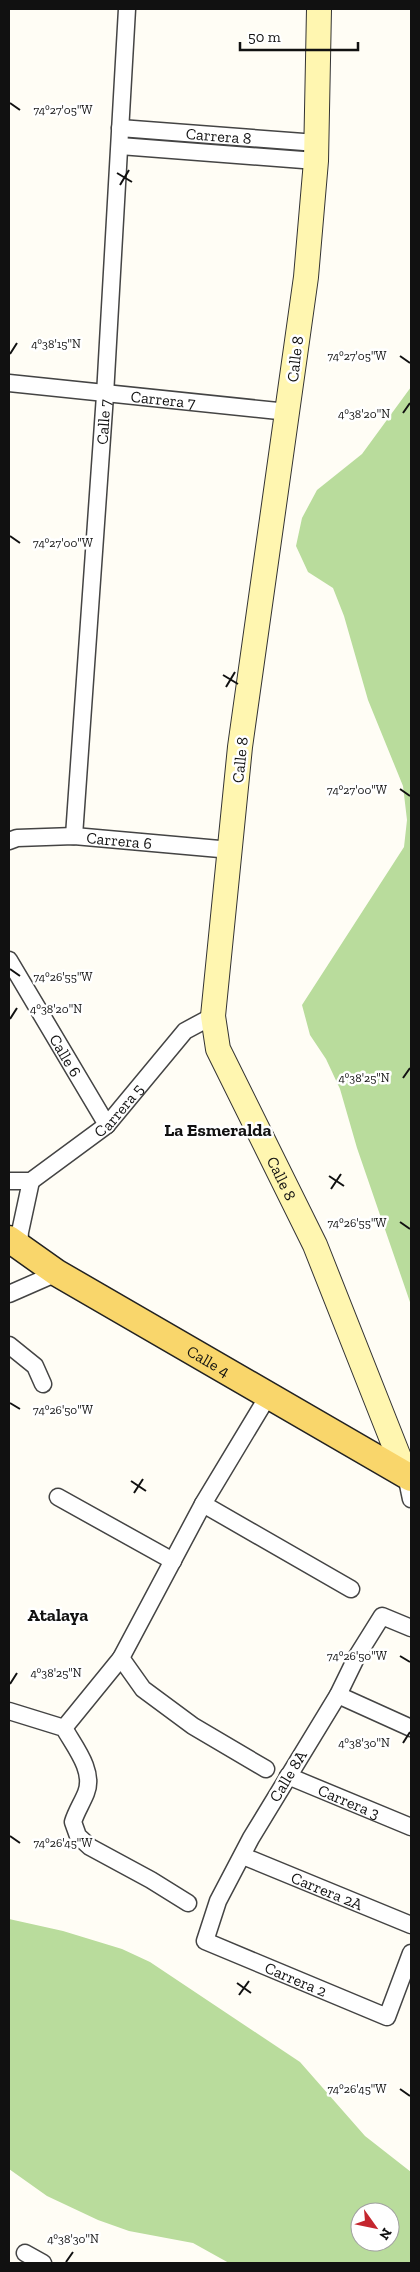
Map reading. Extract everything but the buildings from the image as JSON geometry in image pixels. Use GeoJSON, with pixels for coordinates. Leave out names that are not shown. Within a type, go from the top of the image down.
{"type":"FeatureCollection","features":[{"type":"Feature","properties":{"kind":"main road","name":"Calle 8"},"geometry":{"type":"LineString","coordinates":[[319,9],[317,152],[306,277],[240,748],[213,1016],[218,1048],[315,1245],[410,1484]]}},
{"type":"Feature","properties":{"kind":"main road","name":"Calle 4"},"geometry":{"type":"LineString","coordinates":[[14,1243],[57,1273],[268,1396],[410,1484]]}},
{"type":"Feature","properties":{"kind":"street","name":"Calle 7"},"geometry":{"type":"LineString","coordinates":[[74,836],[120,146],[127,9]]}},
{"type":"Feature","properties":{"kind":"street","name":"Carrera 8"},"geometry":{"type":"LineString","coordinates":[[120,128],[317,152]]}},
{"type":"Feature","properties":{"kind":"street","name":"Carrera 8"},"geometry":{"type":"LineString","coordinates":[[120,146],[317,152]]}},
{"type":"Feature","properties":{"kind":"street","name":"Carrera 7"},"geometry":{"type":"LineString","coordinates":[[9,383],[288,412]]}},
{"type":"Feature","properties":{"kind":"street","name":"Carrera 6"},"geometry":{"type":"LineString","coordinates":[[9,841],[17,838],[74,836],[231,850]]}},
{"type":"Feature","properties":{"kind":"street","name":"Calle 6"},"geometry":{"type":"LineString","coordinates":[[9,960],[107,1125]]}},
{"type":"Feature","properties":{"kind":"street","name":"Carrera 5"},"geometry":{"type":"LineString","coordinates":[[32,1180],[107,1125],[184,1031],[213,1016]]}},
{"type":"Feature","properties":{"kind":"street"},"geometry":{"type":"LineString","coordinates":[[9,1181],[32,1180],[20,1232],[14,1243]]}},
{"type":"Feature","properties":{"kind":"street"},"geometry":{"type":"LineString","coordinates":[[9,1294],[57,1273]]}},
{"type":"Feature","properties":{"kind":"street"},"geometry":{"type":"LineString","coordinates":[[9,1345],[35,1366],[43,1384]]}},
{"type":"Feature","properties":{"kind":"street"},"geometry":{"type":"LineString","coordinates":[[64,1728],[122,1658],[203,1504],[268,1396]]}},
{"type":"Feature","properties":{"kind":"street"},"geometry":{"type":"LineString","coordinates":[[58,1497],[173,1561]]}},
{"type":"Feature","properties":{"kind":"street"},"geometry":{"type":"LineString","coordinates":[[203,1504],[351,1589]]}},
{"type":"Feature","properties":{"kind":"street","name":"Calle 8A"},"geometry":{"type":"LineString","coordinates":[[205,1941],[218,1902],[243,1856],[250,1838],[338,1695],[357,1656],[382,1616],[411,1628]]}},
{"type":"Feature","properties":{"kind":"street"},"geometry":{"type":"LineString","coordinates":[[122,1658],[143,1689],[193,1726],[266,1769]]}},
{"type":"Feature","properties":{"kind":"street"},"geometry":{"type":"LineString","coordinates":[[338,1695],[411,1728]]}},
{"type":"Feature","properties":{"kind":"street"},"geometry":{"type":"LineString","coordinates":[[9,1711],[64,1728],[85,1766],[88,1778],[87,1792],[73,1822],[78,1836],[90,1847],[188,1903]]}},
{"type":"Feature","properties":{"kind":"street","name":"Carrera 3"},"geometry":{"type":"LineString","coordinates":[[288,1776],[411,1827]]}},
{"type":"Feature","properties":{"kind":"street","name":"Carrera 2A"},"geometry":{"type":"LineString","coordinates":[[243,1856],[411,1925]]}},
{"type":"Feature","properties":{"kind":"street","name":"Carrera 2"},"geometry":{"type":"LineString","coordinates":[[205,1941],[387,2017],[411,1953]]}},
{"type":"Feature","properties":{"kind":"street"},"geometry":{"type":"LineString","coordinates":[[25,2252],[43,2263]]}},
{"type":"Feature","properties":{"kind":"green space"},"geometry":{"type":"Polygon","coordinates":[[[411,387],[411,1305],[357,1148],[340,1089],[326,1059],[310,1035],[302,1005],[404,847],[407,820],[403,786],[368,700],[344,616],[333,588],[308,572],[296,546],[302,518],[317,490],[362,454],[411,387]]]}},
{"type":"Feature","properties":{"kind":"green space"},"geometry":{"type":"Polygon","coordinates":[[[9,1919],[63,1931],[122,1949],[150,1962],[300,2062],[365,2136],[411,2172],[411,2263],[229,2263],[193,2243],[129,2231],[98,2220],[47,2196],[9,2169],[9,1919]]]}},
{"type":"Feature","properties":{"kind":"district","name":"La Esmeralda"},"geometry":{"type":"Point","coordinates":[218,1130]}},
{"type":"Feature","properties":{"kind":"district","name":"Atalaya"},"geometry":{"type":"Point","coordinates":[58,1615]}}]}
